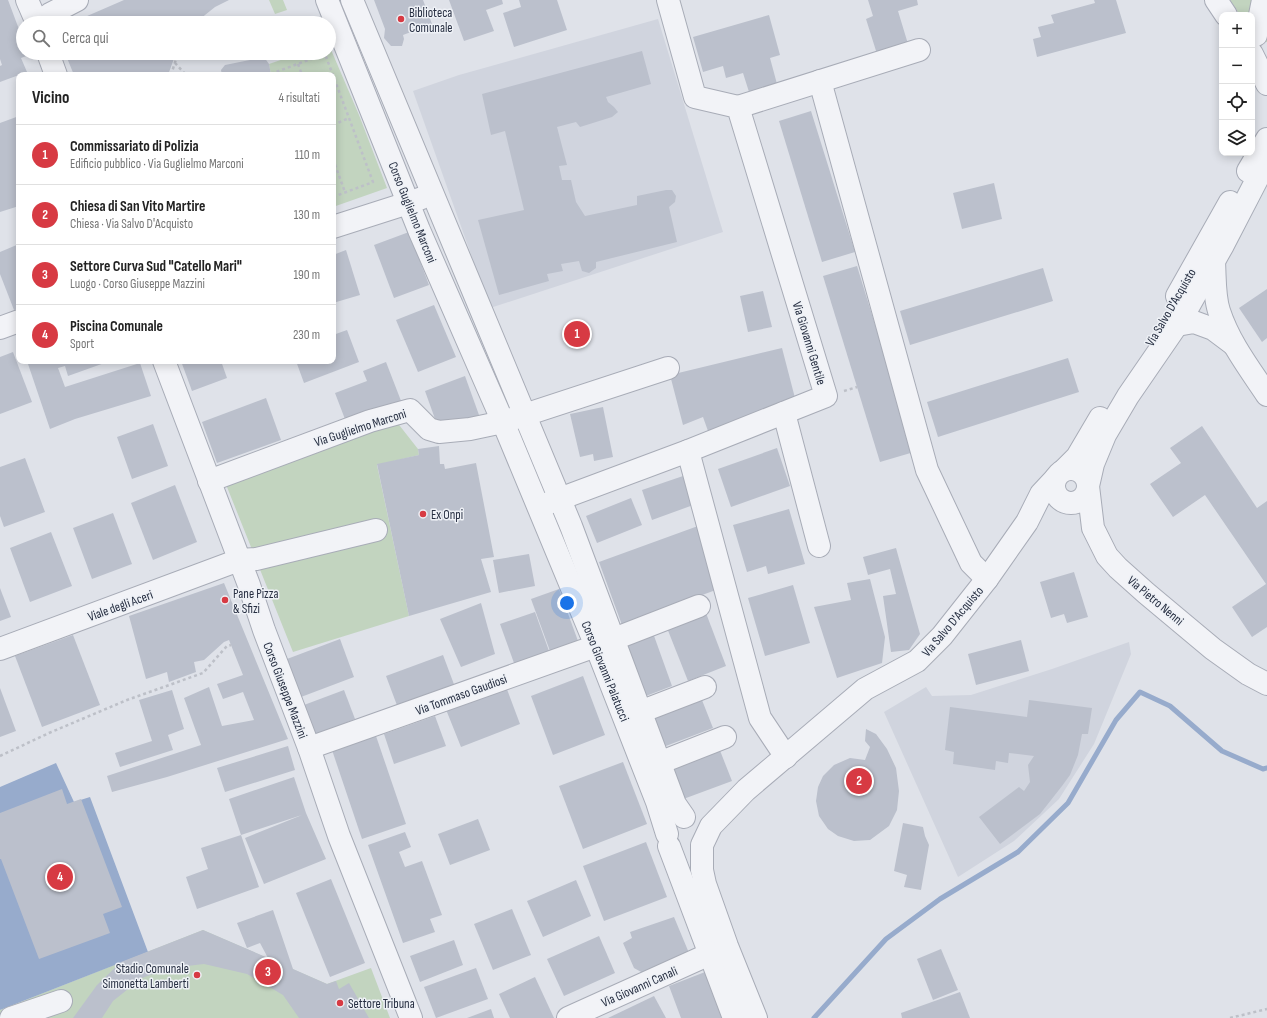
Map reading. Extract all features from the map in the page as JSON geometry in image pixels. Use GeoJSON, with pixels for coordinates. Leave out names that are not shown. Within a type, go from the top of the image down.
{"type":"FeatureCollection","features":[{"type":"Feature","properties":{"kind":"street"},"geometry":{"type":"LineString","coordinates":[[27,0],[34,16]]}},
{"type":"Feature","properties":{"kind":"street"},"geometry":{"type":"LineString","coordinates":[[47,16],[77,0]]}},
{"type":"Feature","properties":{"kind":"street","name":"Corso Guglielmo Marconi"},"geometry":{"type":"LineString","coordinates":[[326,0],[332,16]]}},
{"type":"Feature","properties":{"kind":"street","name":"Corso Guglielmo Marconi"},"geometry":{"type":"LineString","coordinates":[[352,0],[525,414]]}},
{"type":"Feature","properties":{"kind":"street"},"geometry":{"type":"LineString","coordinates":[[668,0],[695,97],[738,107],[919,50]]}},
{"type":"Feature","properties":{"kind":"street"},"geometry":{"type":"LineString","coordinates":[[1216,0],[1224,12]]}},
{"type":"Feature","properties":{"kind":"street"},"geometry":{"type":"LineString","coordinates":[[1255,36],[1263,0]]}},
{"type":"Feature","properties":{"kind":"street","name":"Corso Guglielmo Marconi"},"geometry":{"type":"LineString","coordinates":[[336,25],[408,203],[503,422]]}},
{"type":"Feature","properties":{"kind":"street"},"geometry":{"type":"LineString","coordinates":[[1255,44],[1267,48]]}},
{"type":"Feature","properties":{"kind":"street"},"geometry":{"type":"LineString","coordinates":[[51,60],[55,72]]}},
{"type":"Feature","properties":{"kind":"street"},"geometry":{"type":"LineString","coordinates":[[1255,60],[1267,84]]}},
{"type":"Feature","properties":{"kind":"street"},"geometry":{"type":"LineString","coordinates":[[820,81],[927,470],[971,563],[987,579]]}},
{"type":"Feature","properties":{"kind":"street","name":"Via Giovanni Gentile"},"geometry":{"type":"LineString","coordinates":[[538,507],[688,451],[826,396],[738,107]]}},
{"type":"Feature","properties":{"kind":"street","name":"Via Salvo D'Acquisto"},"geometry":{"type":"LineString","coordinates":[[702,845],[711,826],[746,790],[865,689],[917,661],[942,636],[987,579],[1027,522],[1041,494],[1077,457],[1111,398],[1158,331],[1198,258],[1267,139]]}},
{"type":"Feature","properties":{"kind":"street","name":"Via Salvo D'Acquisto"},"geometry":{"type":"LineString","coordinates":[[1062,500],[1066,502],[1077,502],[1085,496],[1093,464],[1105,435],[1128,396],[1183,316],[1214,262],[1267,160]]}},
{"type":"Feature","properties":{"kind":"street"},"geometry":{"type":"LineString","coordinates":[[336,227],[432,194]]}},
{"type":"Feature","properties":{"kind":"street"},"geometry":{"type":"LineString","coordinates":[[1214,262],[1218,310],[1233,344],[1267,395]]}},
{"type":"Feature","properties":{"kind":"street"},"geometry":{"type":"LineString","coordinates":[[0,328],[16,322]]}},
{"type":"Feature","properties":{"kind":"street"},"geometry":{"type":"LineString","coordinates":[[1177,325],[1194,322],[1213,330],[1233,344]]}},
{"type":"Feature","properties":{"kind":"street","name":"Corso Giuseppe Mazzini"},"geometry":{"type":"LineString","coordinates":[[165,364],[210,481],[339,836],[411,1018]]}},
{"type":"Feature","properties":{"kind":"street","name":"Via Guglielmo Marconi"},"geometry":{"type":"LineString","coordinates":[[210,481],[370,421],[410,410],[429,429],[439,432],[470,429],[503,422],[668,368]]}},
{"type":"Feature","properties":{"kind":"street"},"geometry":{"type":"LineString","coordinates":[[784,413],[819,546]]}},
{"type":"Feature","properties":{"kind":"street","name":"Corso Giovanni Palatucci"},"geometry":{"type":"LineString","coordinates":[[525,414],[560,499],[604,642],[668,840],[719,950],[756,1018]]}},
{"type":"Feature","properties":{"kind":"street","name":"Corso Giovanni Palatucci"},"geometry":{"type":"LineString","coordinates":[[503,422],[538,507],[640,712],[675,804],[687,817],[699,822],[704,831],[705,838],[702,845],[702,870],[734,1018]]}},
{"type":"Feature","properties":{"kind":"street"},"geometry":{"type":"LineString","coordinates":[[688,451],[760,718],[786,757]]}},
{"type":"Feature","properties":{"kind":"street"},"geometry":{"type":"LineString","coordinates":[[1027,522],[1062,500],[1056,493],[1054,484],[1060,474],[1075,469],[1083,473],[1088,481],[1088,486]]}},
{"type":"Feature","properties":{"kind":"street","name":"Via Pietro Nenni"},"geometry":{"type":"LineString","coordinates":[[1088,486],[1093,528],[1107,556],[1146,593],[1218,653],[1248,674],[1267,684]]}},
{"type":"Feature","properties":{"kind":"street","name":"Viale degli Aceri"},"geometry":{"type":"LineString","coordinates":[[0,649],[239,560],[256,559],[376,530]]}},
{"type":"Feature","properties":{"kind":"street","name":"Via Tommaso Gaudiosi"},"geometry":{"type":"LineString","coordinates":[[308,748],[604,642],[699,606]]}},
{"type":"Feature","properties":{"kind":"street"},"geometry":{"type":"LineString","coordinates":[[640,712],[705,687]]}},
{"type":"Feature","properties":{"kind":"street"},"geometry":{"type":"LineString","coordinates":[[659,763],[725,737]]}},
{"type":"Feature","properties":{"kind":"street","name":"Via Salvo D'Acquisto"},"geometry":{"type":"LineString","coordinates":[[687,817],[702,813],[746,790]]}},
{"type":"Feature","properties":{"kind":"street"},"geometry":{"type":"LineString","coordinates":[[687,817],[675,820],[668,827],[668,840],[673,851],[679,854],[691,854],[698,851],[702,845]]}},
{"type":"Feature","properties":{"kind":"street","name":"Via Giovanni Canali"},"geometry":{"type":"LineString","coordinates":[[570,1017],[719,950]]}},
{"type":"Feature","properties":{"kind":"street"},"geometry":{"type":"LineString","coordinates":[[11,1018],[61,1001]]}},
{"type":"Feature","properties":{"kind":"path"},"geometry":{"type":"LineString","coordinates":[[172,72],[176,60]]}},
{"type":"Feature","properties":{"kind":"path"},"geometry":{"type":"LineString","coordinates":[[276,72],[309,60]]}},
{"type":"Feature","properties":{"kind":"path"},"geometry":{"type":"LineString","coordinates":[[327,60],[332,72]]}},
{"type":"Feature","properties":{"kind":"path"},"geometry":{"type":"LineString","coordinates":[[175,63],[183,72]]}},
{"type":"Feature","properties":{"kind":"path"},"geometry":{"type":"LineString","coordinates":[[298,64],[301,72]]}},
{"type":"Feature","properties":{"kind":"path"},"geometry":{"type":"LineString","coordinates":[[336,84],[373,182],[336,196]]}},
{"type":"Feature","properties":{"kind":"path"},"geometry":{"type":"LineString","coordinates":[[336,168],[345,192]]}},
{"type":"Feature","properties":{"kind":"path"},"geometry":{"type":"LineString","coordinates":[[0,756],[127,700],[203,673],[227,646],[231,645]]}},
{"type":"Feature","properties":{"kind":"path"},"geometry":{"type":"LineString","coordinates":[[1230,1018],[1267,1009]]}},
{"type":"Feature","properties":{"kind":"shaded area"},"geometry":{"type":"Polygon","coordinates":[[[658,19],[723,232],[490,308],[413,91],[459,75],[658,19]]]}},
{"type":"Feature","properties":{"kind":"shaded area"},"geometry":{"type":"Polygon","coordinates":[[[1129,642],[1131,654],[1094,744],[1059,799],[1014,841],[958,877],[884,712],[926,687],[932,696],[971,695],[1129,642]]]}},
{"type":"Feature","properties":{"kind":"green space"},"geometry":{"type":"Polygon","coordinates":[[[269,0],[283,0],[287,10],[275,14],[269,0]]]}},
{"type":"Feature","properties":{"kind":"green space"},"geometry":{"type":"Polygon","coordinates":[[[1230,0],[1267,0],[1267,42],[1262,42],[1255,23],[1255,12],[1238,12],[1230,0]]]}},
{"type":"Feature","properties":{"kind":"green space"},"geometry":{"type":"Polygon","coordinates":[[[281,60],[335,60],[359,115],[387,188],[336,206],[336,72],[270,72],[269,64],[281,60]]]}},
{"type":"Feature","properties":{"kind":"green space"},"geometry":{"type":"Polygon","coordinates":[[[396,421],[418,449],[419,455],[377,465],[409,616],[293,652],[225,482],[396,421]]]}},
{"type":"Feature","properties":{"kind":"green space","name":"Stadio Comunale Simonetta Lamberti"},"geometry":{"type":"Polygon","coordinates":[[[203,930],[327,984],[371,968],[390,1018],[0,1018],[0,1010],[203,930]]]}},
{"type":"Feature","properties":{"kind":"water"},"geometry":{"type":"Polygon","coordinates":[[[56,763],[74,802],[90,797],[148,952],[0,1010],[0,787],[56,763]]]}},
{"type":"Feature","properties":{"kind":"building"},"geometry":{"type":"Polygon","coordinates":[[[0,0],[8,0],[16,21],[16,60],[22,60],[27,72],[16,72],[16,76],[0,82],[0,66],[2,65],[0,59],[0,0]]]}},
{"type":"Feature","properties":{"kind":"building"},"geometry":{"type":"Polygon","coordinates":[[[124,0],[229,0],[215,7],[204,16],[87,16],[124,0]]]}},
{"type":"Feature","properties":{"kind":"building"},"geometry":{"type":"Polygon","coordinates":[[[374,0],[423,0],[432,24],[403,35],[404,39],[402,46],[391,46],[384,38],[385,29],[374,0]]]}},
{"type":"Feature","properties":{"kind":"building"},"geometry":{"type":"Polygon","coordinates":[[[449,0],[502,0],[503,4],[486,10],[494,31],[464,41],[449,0]]]}},
{"type":"Feature","properties":{"kind":"building"},"geometry":{"type":"Polygon","coordinates":[[[519,0],[557,0],[567,30],[514,47],[503,13],[521,7],[519,0]]]}},
{"type":"Feature","properties":{"kind":"building"},"geometry":{"type":"Polygon","coordinates":[[[868,0],[917,0],[918,5],[898,11],[908,44],[877,54],[866,19],[873,16],[868,0]]]}},
{"type":"Feature","properties":{"kind":"building"},"geometry":{"type":"Polygon","coordinates":[[[1094,0],[1116,0],[1126,33],[1037,57],[1033,39],[1041,37],[1038,27],[1054,23],[1051,15],[1095,3],[1094,0]]]}},
{"type":"Feature","properties":{"kind":"building"},"geometry":{"type":"Polygon","coordinates":[[[769,15],[780,55],[770,58],[777,84],[749,92],[743,73],[726,78],[723,66],[703,72],[693,37],[769,15]]]}},
{"type":"Feature","properties":{"kind":"building"},"geometry":{"type":"Polygon","coordinates":[[[642,51],[651,84],[606,97],[608,102],[618,112],[612,117],[580,127],[576,122],[557,127],[567,165],[559,166],[562,180],[571,180],[576,202],[585,216],[637,205],[637,196],[672,190],[676,196],[675,202],[669,207],[677,242],[596,262],[596,268],[589,273],[582,271],[579,261],[561,264],[563,271],[547,274],[549,281],[499,295],[478,220],[524,210],[505,131],[491,135],[482,94],[642,51]]]}},
{"type":"Feature","properties":{"kind":"building"},"geometry":{"type":"Polygon","coordinates":[[[68,60],[173,60],[169,72],[73,72],[68,60]]]}},
{"type":"Feature","properties":{"kind":"building"},"geometry":{"type":"Polygon","coordinates":[[[249,60],[266,60],[269,64],[270,72],[221,72],[221,70],[225,65],[249,60]]]}},
{"type":"Feature","properties":{"kind":"building"},"geometry":{"type":"Polygon","coordinates":[[[811,111],[855,252],[822,262],[779,121],[811,111]]]}},
{"type":"Feature","properties":{"kind":"building"},"geometry":{"type":"Polygon","coordinates":[[[16,117],[16,207],[0,212],[0,123],[16,117]]]}},
{"type":"Feature","properties":{"kind":"building"},"geometry":{"type":"Polygon","coordinates":[[[994,183],[1002,219],[962,229],[953,193],[994,183]]]}},
{"type":"Feature","properties":{"kind":"building"},"geometry":{"type":"Polygon","coordinates":[[[409,232],[429,285],[394,298],[374,245],[409,232]]]}},
{"type":"Feature","properties":{"kind":"building"},"geometry":{"type":"Polygon","coordinates":[[[16,245],[16,309],[14,310],[0,274],[0,252],[16,245]]]}},
{"type":"Feature","properties":{"kind":"building"},"geometry":{"type":"Polygon","coordinates":[[[346,250],[360,295],[336,302],[336,254],[346,250]]]}},
{"type":"Feature","properties":{"kind":"building"},"geometry":{"type":"Polygon","coordinates":[[[857,266],[914,452],[880,462],[823,276],[857,266]]]}},
{"type":"Feature","properties":{"kind":"building"},"geometry":{"type":"Polygon","coordinates":[[[1043,268],[1053,301],[910,345],[900,311],[1043,268]]]}},
{"type":"Feature","properties":{"kind":"building"},"geometry":{"type":"Polygon","coordinates":[[[1267,289],[1267,338],[1262,342],[1239,308],[1267,289]]]}},
{"type":"Feature","properties":{"kind":"building"},"geometry":{"type":"Polygon","coordinates":[[[763,291],[772,327],[748,332],[740,296],[763,291]]]}},
{"type":"Feature","properties":{"kind":"building"},"geometry":{"type":"Polygon","coordinates":[[[434,305],[456,357],[418,372],[396,320],[434,305]]]}},
{"type":"Feature","properties":{"kind":"building"},"geometry":{"type":"Polygon","coordinates":[[[347,330],[359,362],[304,383],[297,364],[336,364],[336,334],[347,330]]]}},
{"type":"Feature","properties":{"kind":"building"},"geometry":{"type":"Polygon","coordinates":[[[782,348],[795,398],[708,431],[703,417],[683,425],[670,375],[782,348]]]}},
{"type":"Feature","properties":{"kind":"building"},"geometry":{"type":"Polygon","coordinates":[[[13,352],[16,364],[18,364],[32,402],[0,414],[0,357],[13,352]]]}},
{"type":"Feature","properties":{"kind":"building"},"geometry":{"type":"Polygon","coordinates":[[[1068,358],[1079,392],[938,437],[927,402],[1068,358]]]}},
{"type":"Feature","properties":{"kind":"building"},"geometry":{"type":"Polygon","coordinates":[[[386,362],[403,406],[348,427],[335,393],[367,381],[363,371],[386,362]]]}},
{"type":"Feature","properties":{"kind":"building"},"geometry":{"type":"Polygon","coordinates":[[[28,364],[102,364],[68,376],[65,366],[58,368],[65,387],[140,364],[151,396],[75,419],[50,429],[28,364]]]}},
{"type":"Feature","properties":{"kind":"building"},"geometry":{"type":"Polygon","coordinates":[[[182,364],[222,364],[227,378],[192,391],[182,364]]]}},
{"type":"Feature","properties":{"kind":"building"},"geometry":{"type":"Polygon","coordinates":[[[465,376],[479,415],[439,430],[425,391],[465,376]]]}},
{"type":"Feature","properties":{"kind":"building"},"geometry":{"type":"Polygon","coordinates":[[[266,398],[281,440],[217,463],[202,422],[266,398]]]}},
{"type":"Feature","properties":{"kind":"building"},"geometry":{"type":"Polygon","coordinates":[[[603,407],[613,457],[594,461],[593,454],[580,457],[570,414],[603,407]]]}},
{"type":"Feature","properties":{"kind":"building"},"geometry":{"type":"Polygon","coordinates":[[[153,424],[168,466],[132,479],[117,437],[153,424]]]}},
{"type":"Feature","properties":{"kind":"building"},"geometry":{"type":"Polygon","coordinates":[[[1202,426],[1257,508],[1267,501],[1267,627],[1252,637],[1232,607],[1266,584],[1205,495],[1173,517],[1150,484],[1181,463],[1170,448],[1202,426]]]}},
{"type":"Feature","properties":{"kind":"building","name":"Ex Onpi"},"geometry":{"type":"Polygon","coordinates":[[[439,446],[440,464],[444,464],[445,469],[476,463],[494,557],[481,559],[491,592],[409,616],[377,464],[419,455],[418,449],[439,446]]]}},
{"type":"Feature","properties":{"kind":"building"},"geometry":{"type":"Polygon","coordinates":[[[777,448],[790,486],[731,507],[718,469],[777,448]]]}},
{"type":"Feature","properties":{"kind":"building"},"geometry":{"type":"Polygon","coordinates":[[[25,458],[45,512],[4,527],[0,516],[0,467],[25,458]]]}},
{"type":"Feature","properties":{"kind":"building"},"geometry":{"type":"Polygon","coordinates":[[[686,475],[696,504],[652,520],[642,490],[686,475]]]}},
{"type":"Feature","properties":{"kind":"building"},"geometry":{"type":"Polygon","coordinates":[[[175,485],[197,542],[153,560],[131,503],[175,485]]]}},
{"type":"Feature","properties":{"kind":"building"},"geometry":{"type":"Polygon","coordinates":[[[631,498],[642,525],[597,543],[586,516],[631,498]]]}},
{"type":"Feature","properties":{"kind":"building"},"geometry":{"type":"Polygon","coordinates":[[[789,509],[805,564],[768,574],[766,566],[747,572],[733,525],[789,509]]]}},
{"type":"Feature","properties":{"kind":"building"},"geometry":{"type":"Polygon","coordinates":[[[113,513],[132,564],[92,579],[73,528],[113,513]]]}},
{"type":"Feature","properties":{"kind":"building"},"geometry":{"type":"Polygon","coordinates":[[[698,526],[721,588],[622,625],[599,562],[698,526]]]}},
{"type":"Feature","properties":{"kind":"building"},"geometry":{"type":"Polygon","coordinates":[[[51,532],[72,586],[30,602],[10,548],[51,532]]]}},
{"type":"Feature","properties":{"kind":"building"},"geometry":{"type":"Polygon","coordinates":[[[896,548],[920,634],[909,650],[891,652],[883,596],[896,594],[890,569],[868,575],[863,557],[896,548]]]}},
{"type":"Feature","properties":{"kind":"building"},"geometry":{"type":"Polygon","coordinates":[[[529,554],[535,586],[499,593],[493,560],[529,554]]]}},
{"type":"Feature","properties":{"kind":"building"},"geometry":{"type":"Polygon","coordinates":[[[1074,572],[1088,617],[1067,623],[1064,614],[1051,618],[1040,582],[1074,572]]]}},
{"type":"Feature","properties":{"kind":"building"},"geometry":{"type":"Polygon","coordinates":[[[870,579],[885,637],[882,663],[837,678],[814,607],[851,600],[847,583],[870,579]]]}},
{"type":"Feature","properties":{"kind":"building"},"geometry":{"type":"Polygon","coordinates":[[[224,583],[288,739],[167,777],[112,792],[107,776],[201,745],[184,698],[209,687],[222,726],[254,720],[243,692],[223,699],[217,684],[243,675],[229,640],[224,642],[204,660],[194,662],[196,672],[169,682],[167,672],[146,679],[129,616],[224,583]]]}},
{"type":"Feature","properties":{"kind":"building"},"geometry":{"type":"Polygon","coordinates":[[[793,585],[810,643],[765,656],[748,598],[793,585]]]}},
{"type":"Feature","properties":{"kind":"building"},"geometry":{"type":"Polygon","coordinates":[[[0,588],[11,617],[0,621],[0,588]]]}},
{"type":"Feature","properties":{"kind":"building"},"geometry":{"type":"Polygon","coordinates":[[[559,589],[578,641],[550,651],[531,599],[559,589]]]}},
{"type":"Feature","properties":{"kind":"building"},"geometry":{"type":"Polygon","coordinates":[[[481,603],[495,654],[461,667],[440,619],[481,603]]]}},
{"type":"Feature","properties":{"kind":"building"},"geometry":{"type":"Polygon","coordinates":[[[535,612],[549,651],[514,663],[500,624],[535,612]]]}},
{"type":"Feature","properties":{"kind":"building"},"geometry":{"type":"Polygon","coordinates":[[[706,613],[726,666],[688,681],[667,628],[706,613]]]}},
{"type":"Feature","properties":{"kind":"building"},"geometry":{"type":"Polygon","coordinates":[[[653,633],[672,686],[638,699],[618,646],[653,633]]]}},
{"type":"Feature","properties":{"kind":"building"},"geometry":{"type":"Polygon","coordinates":[[[73,635],[100,705],[42,727],[15,656],[73,635]]]}},
{"type":"Feature","properties":{"kind":"building"},"geometry":{"type":"Polygon","coordinates":[[[340,639],[354,677],[301,697],[287,659],[340,639]]]}},
{"type":"Feature","properties":{"kind":"building"},"geometry":{"type":"Polygon","coordinates":[[[1021,640],[1029,671],[976,685],[968,654],[1021,640]]]}},
{"type":"Feature","properties":{"kind":"building"},"geometry":{"type":"Polygon","coordinates":[[[443,655],[455,687],[398,708],[386,676],[443,655]]]}},
{"type":"Feature","properties":{"kind":"building"},"geometry":{"type":"Polygon","coordinates":[[[583,676],[605,735],[553,755],[531,696],[583,676]]]}},
{"type":"Feature","properties":{"kind":"building"},"geometry":{"type":"Polygon","coordinates":[[[505,684],[520,724],[461,747],[445,707],[505,684]]]}},
{"type":"Feature","properties":{"kind":"building"},"geometry":{"type":"Polygon","coordinates":[[[0,688],[16,731],[0,737],[0,688]]]}},
{"type":"Feature","properties":{"kind":"building"},"geometry":{"type":"Polygon","coordinates":[[[172,690],[184,729],[168,735],[173,750],[120,767],[115,753],[152,741],[139,700],[172,690]]]}},
{"type":"Feature","properties":{"kind":"building"},"geometry":{"type":"Polygon","coordinates":[[[344,690],[355,719],[316,735],[304,705],[344,690]]]}},
{"type":"Feature","properties":{"kind":"building"},"geometry":{"type":"Polygon","coordinates":[[[700,695],[713,728],[658,749],[645,716],[700,695]]]}},
{"type":"Feature","properties":{"kind":"building"},"geometry":{"type":"Polygon","coordinates":[[[1029,700],[1092,708],[1088,734],[1082,734],[1078,755],[1070,775],[1040,814],[1000,844],[979,817],[1019,787],[1024,791],[1030,782],[1028,765],[1034,756],[1009,753],[1008,763],[996,761],[995,770],[953,764],[954,752],[945,750],[950,707],[1027,717],[1029,700]]]}},
{"type":"Feature","properties":{"kind":"building"},"geometry":{"type":"Polygon","coordinates":[[[435,716],[446,746],[394,764],[384,734],[435,716]]]}},
{"type":"Feature","properties":{"kind":"building"},"geometry":{"type":"Polygon","coordinates":[[[866,729],[876,734],[887,749],[896,768],[899,791],[897,810],[889,826],[870,840],[854,841],[838,836],[828,829],[819,816],[816,801],[818,787],[823,776],[834,765],[850,758],[865,760],[870,747],[865,741],[866,729]]]}},
{"type":"Feature","properties":{"kind":"building"},"geometry":{"type":"Polygon","coordinates":[[[376,736],[406,824],[362,839],[332,750],[376,736]]]}},
{"type":"Feature","properties":{"kind":"building"},"geometry":{"type":"Polygon","coordinates":[[[288,746],[295,770],[225,792],[217,768],[288,746]]]}},
{"type":"Feature","properties":{"kind":"building"},"geometry":{"type":"Polygon","coordinates":[[[719,748],[732,781],[678,801],[665,768],[719,748]]]}},
{"type":"Feature","properties":{"kind":"building"},"geometry":{"type":"Polygon","coordinates":[[[623,762],[647,824],[583,849],[559,786],[623,762]]]}},
{"type":"Feature","properties":{"kind":"building"},"geometry":{"type":"Polygon","coordinates":[[[294,777],[306,813],[326,859],[264,884],[245,838],[302,815],[241,835],[229,799],[294,777]]]}},
{"type":"Feature","properties":{"kind":"building"},"geometry":{"type":"Polygon","coordinates":[[[62,789],[67,804],[81,799],[122,907],[103,914],[110,933],[39,959],[0,859],[0,813],[62,789]]]}},
{"type":"Feature","properties":{"kind":"building"},"geometry":{"type":"Polygon","coordinates":[[[478,819],[490,850],[450,865],[438,834],[478,819]]]}},
{"type":"Feature","properties":{"kind":"building"},"geometry":{"type":"Polygon","coordinates":[[[903,823],[923,827],[929,845],[921,890],[904,887],[907,875],[894,871],[903,823]]]}},
{"type":"Feature","properties":{"kind":"building"},"geometry":{"type":"Polygon","coordinates":[[[405,832],[411,847],[399,852],[405,867],[422,861],[442,915],[430,919],[435,932],[403,943],[368,845],[405,832]]]}},
{"type":"Feature","properties":{"kind":"building"},"geometry":{"type":"Polygon","coordinates":[[[241,835],[259,887],[197,909],[186,877],[208,869],[201,848],[241,835]]]}},
{"type":"Feature","properties":{"kind":"building"},"geometry":{"type":"Polygon","coordinates":[[[646,842],[667,897],[604,921],[583,866],[646,842]]]}},
{"type":"Feature","properties":{"kind":"building"},"geometry":{"type":"Polygon","coordinates":[[[331,879],[365,963],[330,977],[296,893],[331,879]]]}},
{"type":"Feature","properties":{"kind":"building"},"geometry":{"type":"Polygon","coordinates":[[[576,880],[591,916],[543,937],[527,901],[576,880]]]}},
{"type":"Feature","properties":{"kind":"building"},"geometry":{"type":"Polygon","coordinates":[[[512,909],[531,955],[493,970],[474,924],[512,909]]]}},
{"type":"Feature","properties":{"kind":"building"},"geometry":{"type":"Polygon","coordinates":[[[273,910],[293,969],[327,984],[336,981],[339,989],[349,983],[369,1018],[299,1018],[283,995],[247,974],[204,964],[170,968],[142,978],[113,1001],[102,1018],[73,1018],[97,985],[121,962],[203,930],[268,958],[260,943],[247,948],[237,923],[273,910]]]}},
{"type":"Feature","properties":{"kind":"building"},"geometry":{"type":"Polygon","coordinates":[[[674,917],[689,953],[643,973],[634,968],[623,943],[632,938],[630,932],[674,917]]]}},
{"type":"Feature","properties":{"kind":"building"},"geometry":{"type":"Polygon","coordinates":[[[599,936],[615,973],[564,996],[547,959],[599,936]]]}},
{"type":"Feature","properties":{"kind":"building"},"geometry":{"type":"Polygon","coordinates":[[[454,940],[463,965],[420,982],[410,956],[454,940]]]}},
{"type":"Feature","properties":{"kind":"building"},"geometry":{"type":"Polygon","coordinates":[[[941,949],[958,990],[933,1000],[917,959],[941,949]]]}},
{"type":"Feature","properties":{"kind":"building"},"geometry":{"type":"Polygon","coordinates":[[[476,968],[488,999],[436,1018],[424,987],[476,968]]]}},
{"type":"Feature","properties":{"kind":"building"},"geometry":{"type":"Polygon","coordinates":[[[705,972],[724,1018],[681,1018],[669,986],[705,972]]]}},
{"type":"Feature","properties":{"kind":"building"},"geometry":{"type":"Polygon","coordinates":[[[535,977],[554,1018],[510,1018],[499,994],[535,977]]]}},
{"type":"Feature","properties":{"kind":"building"},"geometry":{"type":"Polygon","coordinates":[[[960,992],[970,1018],[902,1018],[901,1013],[960,992]]]}},
{"type":"Feature","properties":{"kind":"building"},"geometry":{"type":"Polygon","coordinates":[[[654,996],[666,1018],[608,1018],[654,996]]]}},
{"type":"Feature","properties":{"kind":"building"},"geometry":{"type":"Polygon","coordinates":[[[491,1009],[494,1018],[467,1018],[491,1009]]]}},
{"type":"Feature","properties":{"kind":"waterway"},"geometry":{"type":"LineString","coordinates":[[814,1018],[886,939],[940,899],[1018,852],[1068,803],[1116,720],[1140,692],[1170,706],[1222,751],[1263,769],[1267,768]]}},
{"type":"Feature","properties":{"kind":"place","name":"Biblioteca Comunale"},"geometry":{"type":"Point","coordinates":[401,19]}},
{"type":"Feature","properties":{"kind":"place","name":"Commissariato di Polizia"},"geometry":{"type":"Point","coordinates":[577,334]}},
{"type":"Feature","properties":{"kind":"place","name":"Ex Onpi"},"geometry":{"type":"Point","coordinates":[423,514]}},
{"type":"Feature","properties":{"kind":"place","name":"Pane Pizza & Sfizi"},"geometry":{"type":"Point","coordinates":[225,600]}},
{"type":"Feature","properties":{"kind":"place","name":"Chiesa di San Vito Martire"},"geometry":{"type":"Point","coordinates":[859,781]}},
{"type":"Feature","properties":{"kind":"place","name":"Piscina Comunale"},"geometry":{"type":"Point","coordinates":[60,877]}},
{"type":"Feature","properties":{"kind":"place","name":"Settore Curva Sud \"Catello Mari\""},"geometry":{"type":"Point","coordinates":[268,972]}},
{"type":"Feature","properties":{"kind":"place","name":"Stadio Comunale Simonetta Lamberti"},"geometry":{"type":"Point","coordinates":[197,975]}},
{"type":"Feature","properties":{"kind":"place","name":"Settore Tribuna"},"geometry":{"type":"Point","coordinates":[340,1003]}}]}
